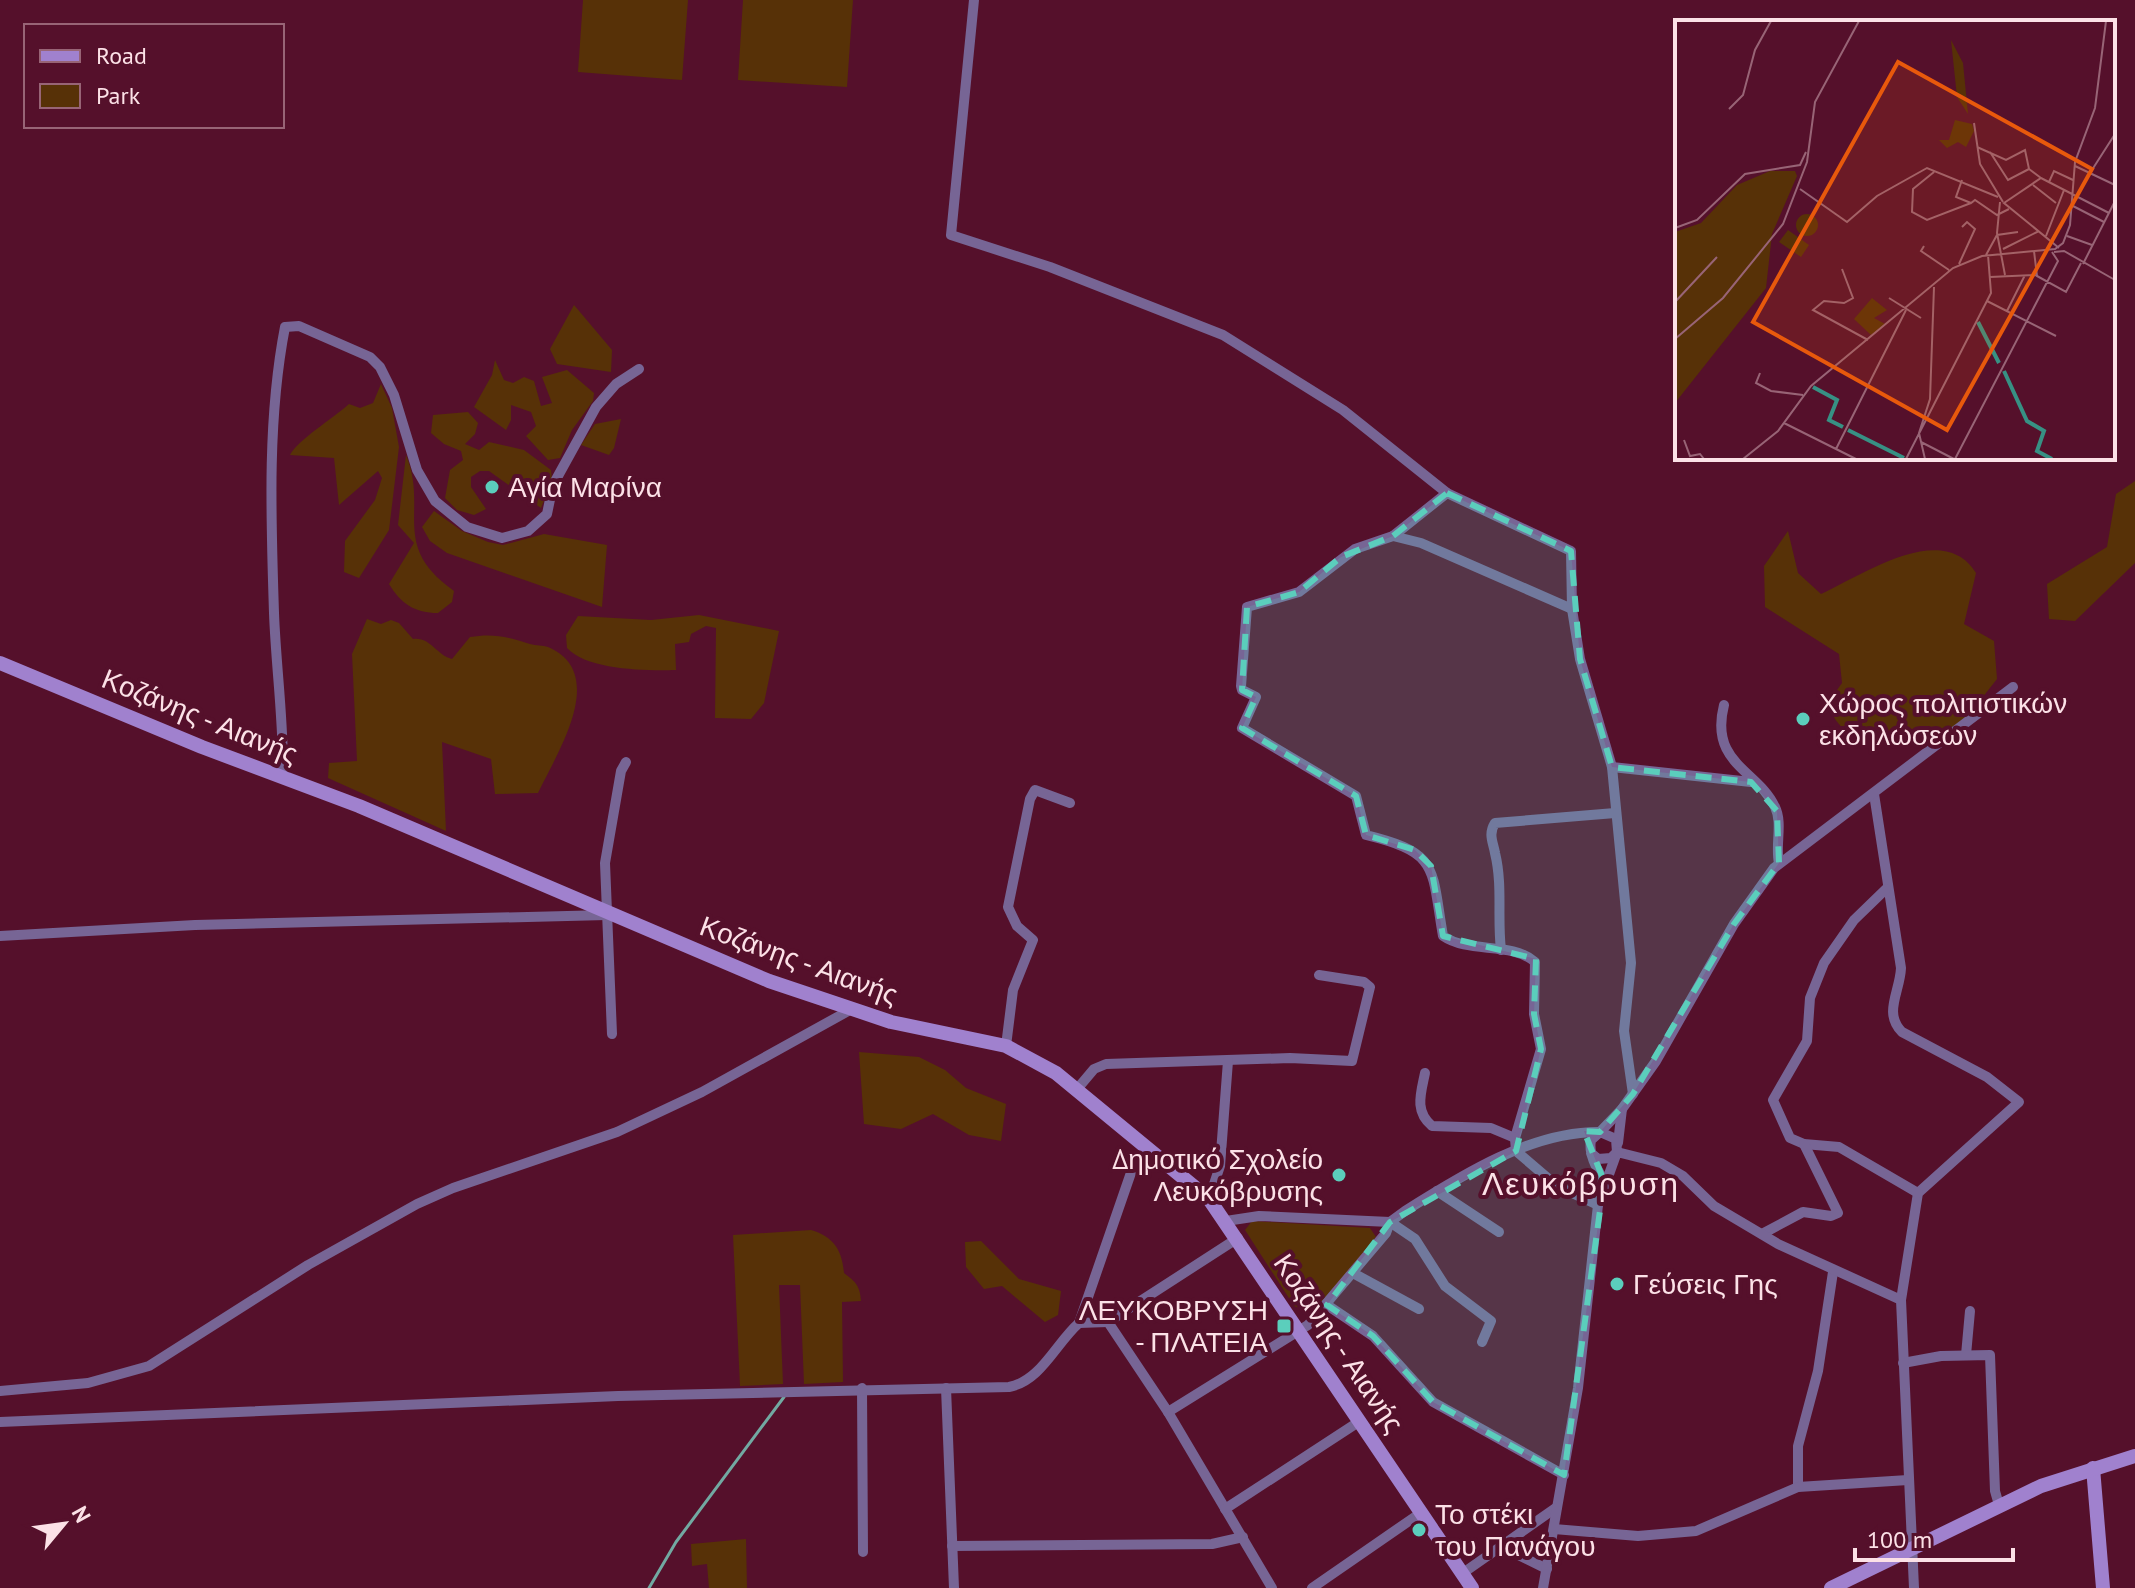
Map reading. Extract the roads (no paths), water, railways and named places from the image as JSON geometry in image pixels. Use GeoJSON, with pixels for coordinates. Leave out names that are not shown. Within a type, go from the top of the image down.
{"type":"FeatureCollection","features":[{"type":"Feature","properties":{"kind":"main road","name":"Κοζάνης - Αιανής"},"geometry":{"type":"LineString","coordinates":[[0,663],[372,811],[607,915],[769,981],[850,1010],[1006,1046],[1078,1088],[1209,1199],[1472,1588]]}},
{"type":"Feature","properties":{"kind":"main road"},"geometry":{"type":"LineString","coordinates":[[1835,1587],[1999,1505],[2093,1468],[2135,1456]]}},
{"type":"Feature","properties":{"kind":"main road"},"geometry":{"type":"LineString","coordinates":[[2093,1468],[2103,1588]]}},
{"type":"Feature","properties":{"kind":"street"},"geometry":{"type":"LineString","coordinates":[[974,0],[951,235],[1050,267],[1223,335],[1343,410],[1447,493],[1571,551],[1572,609],[1580,659],[1612,767],[1631,963],[1624,1031],[1633,1094]]}},
{"type":"Feature","properties":{"kind":"street"},"geometry":{"type":"LineString","coordinates":[[283,778],[274,615],[273,452],[274,385],[285,327],[299,326],[370,357],[380,367],[394,395],[417,470],[435,501],[467,527],[502,538],[528,531],[547,514],[553,485],[596,407],[616,384],[639,369]]}},
{"type":"Feature","properties":{"kind":"street"},"geometry":{"type":"LineString","coordinates":[[1447,493],[1393,536],[1355,549],[1299,592],[1247,607],[1241,686],[1242,690],[1256,697],[1242,728],[1356,796],[1366,835],[1415,850],[1431,866],[1443,936],[1458,943],[1501,950],[1535,962],[1534,1014],[1541,1049],[1515,1138],[1516,1151],[1557,1186],[1598,1205]]}},
{"type":"Feature","properties":{"kind":"street"},"geometry":{"type":"LineString","coordinates":[[1393,536],[1421,543],[1572,609]]}},
{"type":"Feature","properties":{"kind":"street"},"geometry":{"type":"LineString","coordinates":[[1591,1151],[1593,1136],[1633,1094],[1676,1027],[1734,924],[1779,863],[2013,687]]}},
{"type":"Feature","properties":{"kind":"street"},"geometry":{"type":"LineString","coordinates":[[1724,705],[1721,716],[1724,741],[1737,767],[1769,796],[1777,811],[1779,863]]}},
{"type":"Feature","properties":{"kind":"street"},"geometry":{"type":"LineString","coordinates":[[612,1034],[605,863],[621,771],[626,762]]}},
{"type":"Feature","properties":{"kind":"street"},"geometry":{"type":"LineString","coordinates":[[1612,767],[1751,782]]}},
{"type":"Feature","properties":{"kind":"street"},"geometry":{"type":"LineString","coordinates":[[1006,1046],[1013,990],[1033,940],[1017,926],[1008,907],[1030,799],[1035,790],[1070,803]]}},
{"type":"Feature","properties":{"kind":"street"},"geometry":{"type":"LineString","coordinates":[[1874,794],[1886,889],[1893,902],[1901,968],[1901,982],[1891,1013],[1896,1027],[1987,1077],[2019,1102],[1918,1193],[1901,1300],[1914,1588]]}},
{"type":"Feature","properties":{"kind":"street"},"geometry":{"type":"LineString","coordinates":[[1501,950],[1498,923],[1502,883],[1491,835],[1495,823],[1615,813]]}},
{"type":"Feature","properties":{"kind":"street"},"geometry":{"type":"LineString","coordinates":[[1886,889],[1854,920],[1824,963],[1810,998],[1807,1041],[1773,1100],[1790,1138],[1804,1144],[1839,1147],[1918,1193]]}},
{"type":"Feature","properties":{"kind":"street"},"geometry":{"type":"LineString","coordinates":[[0,936],[195,925],[607,915]]}},
{"type":"Feature","properties":{"kind":"street"},"geometry":{"type":"LineString","coordinates":[[1078,1088],[1094,1069],[1106,1064],[1352,1061],[1370,987],[1364,982],[1319,975]]}},
{"type":"Feature","properties":{"kind":"street"},"geometry":{"type":"LineString","coordinates":[[0,1391],[88,1383],[149,1366],[308,1265],[426,1199],[617,1132],[702,1092],[850,1010]]}},
{"type":"Feature","properties":{"kind":"street"},"geometry":{"type":"LineString","coordinates":[[1209,1199],[1220,1166],[1228,1061]]}},
{"type":"Feature","properties":{"kind":"street"},"geometry":{"type":"LineString","coordinates":[[1425,1073],[1420,1113],[1432,1126],[1491,1128],[1515,1138]]}},
{"type":"Feature","properties":{"kind":"street"},"geometry":{"type":"LineString","coordinates":[[1543,1588],[1578,1388],[1598,1205],[1617,1147],[1622,1109]]}},
{"type":"Feature","properties":{"kind":"street"},"geometry":{"type":"LineString","coordinates":[[1585,1132],[1604,1181]]}},
{"type":"Feature","properties":{"kind":"street"},"geometry":{"type":"LineString","coordinates":[[1168,1412],[1299,1331],[1327,1305],[1386,1233],[1390,1222],[1437,1191],[1516,1151],[1560,1135],[1600,1132],[1613,1135],[1617,1147]]}},
{"type":"Feature","properties":{"kind":"street"},"geometry":{"type":"LineString","coordinates":[[1762,1234],[1803,1212],[1831,1216],[1838,1213],[1804,1144]]}},
{"type":"Feature","properties":{"kind":"street"},"geometry":{"type":"LineString","coordinates":[[1617,1147],[1661,1163],[1683,1176],[1714,1206],[1762,1234],[1833,1272],[1901,1300]]}},
{"type":"Feature","properties":{"kind":"street"},"geometry":{"type":"LineString","coordinates":[[1591,1151],[1607,1160],[1617,1147]]}},
{"type":"Feature","properties":{"kind":"street"},"geometry":{"type":"LineString","coordinates":[[0,1422],[862,1388],[1022,1385],[1079,1323],[1134,1164]]}},
{"type":"Feature","properties":{"kind":"street"},"geometry":{"type":"LineString","coordinates":[[1437,1191],[1499,1232]]}},
{"type":"Feature","properties":{"kind":"street"},"geometry":{"type":"LineString","coordinates":[[1226,1221],[1259,1216],[1390,1222],[1415,1239],[1445,1286],[1491,1321],[1482,1342]]}},
{"type":"Feature","properties":{"kind":"street"},"geometry":{"type":"LineString","coordinates":[[1079,1323],[1108,1322],[1238,1238]]}},
{"type":"Feature","properties":{"kind":"street"},"geometry":{"type":"LineString","coordinates":[[1798,1487],[1798,1446],[1818,1371],[1833,1272]]}},
{"type":"Feature","properties":{"kind":"street"},"geometry":{"type":"LineString","coordinates":[[1353,1273],[1419,1309]]}},
{"type":"Feature","properties":{"kind":"street"},"geometry":{"type":"LineString","coordinates":[[1327,1305],[1373,1336],[1433,1402],[1564,1475]]}},
{"type":"Feature","properties":{"kind":"street"},"geometry":{"type":"LineString","coordinates":[[1966,1355],[1970,1311]]}},
{"type":"Feature","properties":{"kind":"street"},"geometry":{"type":"LineString","coordinates":[[1108,1322],[1168,1412],[1272,1588]]}},
{"type":"Feature","properties":{"kind":"street"},"geometry":{"type":"LineString","coordinates":[[1903,1363],[1990,1355],[1995,1491],[1999,1505]]}},
{"type":"Feature","properties":{"kind":"street"},"geometry":{"type":"LineString","coordinates":[[862,1388],[863,1552]]}},
{"type":"Feature","properties":{"kind":"street"},"geometry":{"type":"LineString","coordinates":[[946,1388],[954,1588]]}},
{"type":"Feature","properties":{"kind":"street"},"geometry":{"type":"LineString","coordinates":[[1225,1509],[1360,1421]]}},
{"type":"Feature","properties":{"kind":"street"},"geometry":{"type":"LineString","coordinates":[[1554,1529],[1638,1536],[1696,1531],[1798,1487],[1908,1480]]}},
{"type":"Feature","properties":{"kind":"street"},"geometry":{"type":"LineString","coordinates":[[1463,1573],[1504,1548],[1557,1507]]}},
{"type":"Feature","properties":{"kind":"street"},"geometry":{"type":"LineString","coordinates":[[1312,1588],[1422,1512]]}},
{"type":"Feature","properties":{"kind":"street"},"geometry":{"type":"LineString","coordinates":[[952,1546],[1212,1544],[1243,1537]]}},
{"type":"Feature","properties":{"kind":"street"},"geometry":{"type":"LineString","coordinates":[[1504,1548],[1547,1569]]}},
{"type":"Feature","properties":{"kind":"waterway"},"geometry":{"type":"LineString","coordinates":[[649,1588],[676,1542],[784,1397]]}},
{"type":"Feature","properties":{"kind":"place","name":"Αγία Μαρίνα"},"geometry":{"type":"Point","coordinates":[492,487]}},
{"type":"Feature","properties":{"kind":"place","name":"Χώρος πολιτιστικών εκδηλώσεων"},"geometry":{"type":"Point","coordinates":[1803,719]}},
{"type":"Feature","properties":{"kind":"place","name":"Δημοτικό Σχολείο Λευκόβρυσης"},"geometry":{"type":"Point","coordinates":[1339,1175]}},
{"type":"Feature","properties":{"kind":"place","name":"Γεύσεις Γης"},"geometry":{"type":"Point","coordinates":[1617,1284]}},
{"type":"Feature","properties":{"kind":"place","name":"ΛΕΥΚΟΒΡΥΣΗ - ΠΛΑΤΕΙΑ"},"geometry":{"type":"Point","coordinates":[1284,1326]}},
{"type":"Feature","properties":{"kind":"place","name":"Το στέκι του Πανάγου"},"geometry":{"type":"Point","coordinates":[1419,1530]}},
{"type":"Feature","properties":{"kind":"district","name":"Λευκόβρυση"},"geometry":{"type":"Point","coordinates":[1581,1184]}}]}
